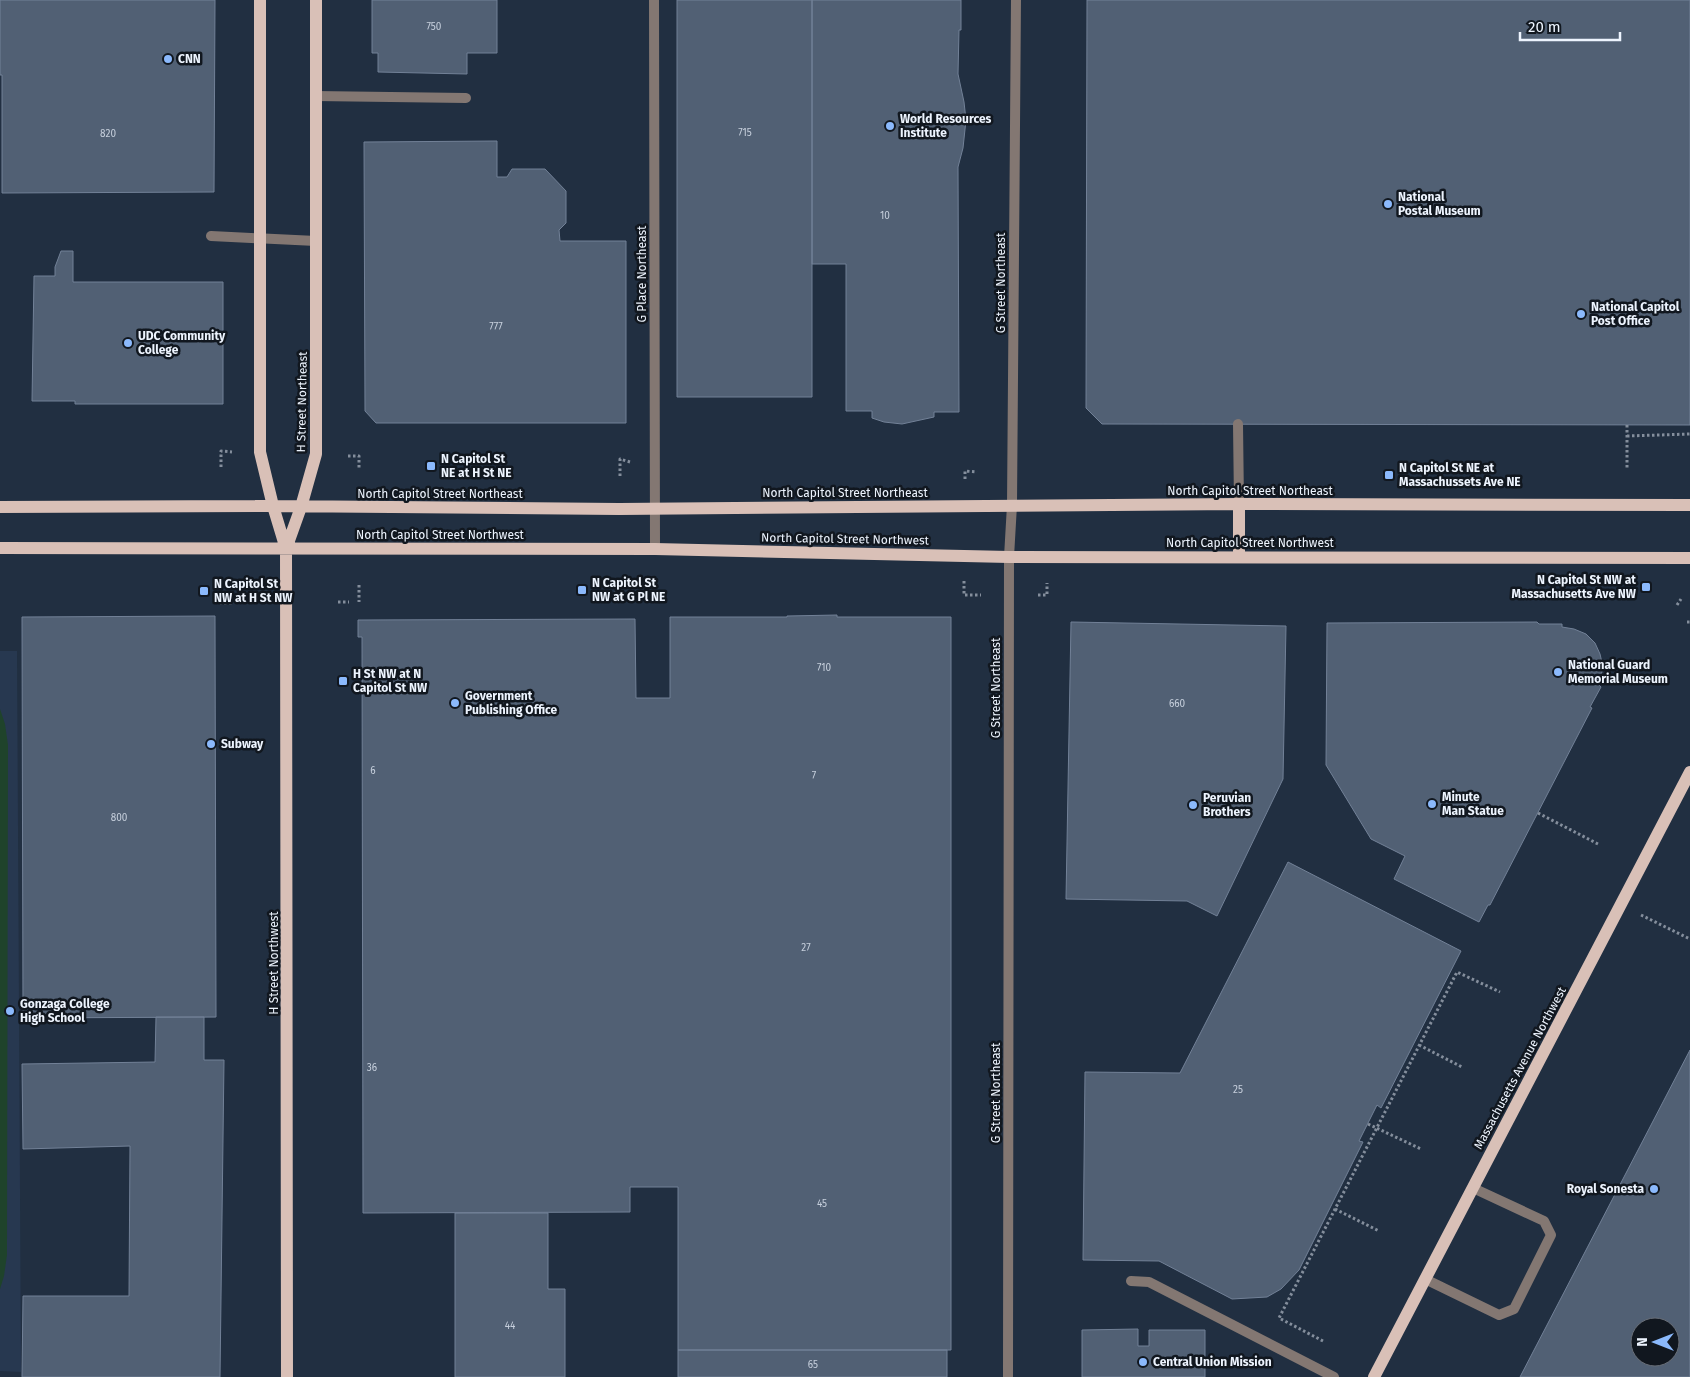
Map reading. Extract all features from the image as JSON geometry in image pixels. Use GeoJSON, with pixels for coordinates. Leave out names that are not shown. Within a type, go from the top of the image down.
{"type":"FeatureCollection","features":[{"type":"Feature","properties":{"kind":"main road"},"geometry":{"type":"LineString","coordinates":[[260,0],[260,452],[273,506],[286,548]]}},
{"type":"Feature","properties":{"kind":"main road","name":"H Street Northeast"},"geometry":{"type":"LineString","coordinates":[[286,548],[301,507],[316,454],[316,0]]}},
{"type":"Feature","properties":{"kind":"main road"},"geometry":{"type":"LineString","coordinates":[[1239,504],[1239,556]]}},
{"type":"Feature","properties":{"kind":"main road","name":"North Capitol Street Northeast"},"geometry":{"type":"LineString","coordinates":[[0,507],[654,508],[1239,504],[1690,505]]}},
{"type":"Feature","properties":{"kind":"main road","name":"North Capitol Street Northwest"},"geometry":{"type":"LineString","coordinates":[[0,548],[655,549],[1009,557],[1690,558]]}},
{"type":"Feature","properties":{"kind":"main road","name":"H Street Northwest"},"geometry":{"type":"LineString","coordinates":[[286,548],[287,1377]]}},
{"type":"Feature","properties":{"kind":"main road","name":"Massachusetts Avenue Northwest"},"geometry":{"type":"LineString","coordinates":[[1374,1377],[1690,772]]}},
{"type":"Feature","properties":{"kind":"street","name":"G Place Northeast"},"geometry":{"type":"LineString","coordinates":[[654,0],[655,549]]}},
{"type":"Feature","properties":{"kind":"street","name":"G Street Northeast"},"geometry":{"type":"LineString","coordinates":[[1008,1377],[1009,557],[1012,505],[1016,0]]}},
{"type":"Feature","properties":{"kind":"street"},"geometry":{"type":"LineString","coordinates":[[315,96],[466,98]]}},
{"type":"Feature","properties":{"kind":"street"},"geometry":{"type":"LineString","coordinates":[[212,236],[316,241]]}},
{"type":"Feature","properties":{"kind":"street"},"geometry":{"type":"LineString","coordinates":[[1238,424],[1239,504]]}},
{"type":"Feature","properties":{"kind":"street"},"geometry":{"type":"LineString","coordinates":[[1425,1280],[1499,1315],[1514,1309],[1551,1235],[1544,1220],[1473,1188]]}},
{"type":"Feature","properties":{"kind":"street"},"geometry":{"type":"LineString","coordinates":[[1131,1281],[1148,1282],[1334,1377]]}},
{"type":"Feature","properties":{"kind":"path"},"geometry":{"type":"LineString","coordinates":[[1627,425],[1627,469]]}},
{"type":"Feature","properties":{"kind":"path"},"geometry":{"type":"LineString","coordinates":[[1627,436],[1690,434]]}},
{"type":"Feature","properties":{"kind":"path"},"geometry":{"type":"LineString","coordinates":[[222,467],[222,451],[232,452]]}},
{"type":"Feature","properties":{"kind":"path"},"geometry":{"type":"LineString","coordinates":[[348,456],[359,456],[359,470]]}},
{"type":"Feature","properties":{"kind":"path"},"geometry":{"type":"LineString","coordinates":[[620,476],[620,460],[630,462]]}},
{"type":"Feature","properties":{"kind":"path"},"geometry":{"type":"LineString","coordinates":[[965,479],[965,471],[977,472]]}},
{"type":"Feature","properties":{"kind":"path"},"geometry":{"type":"LineString","coordinates":[[616,579],[616,599]]}},
{"type":"Feature","properties":{"kind":"path"},"geometry":{"type":"LineString","coordinates":[[964,581],[964,595],[981,595]]}},
{"type":"Feature","properties":{"kind":"path"},"geometry":{"type":"LineString","coordinates":[[1038,595],[1048,595],[1048,582]]}},
{"type":"Feature","properties":{"kind":"path"},"geometry":{"type":"LineString","coordinates":[[359,585],[359,602]]}},
{"type":"Feature","properties":{"kind":"path"},"geometry":{"type":"LineString","coordinates":[[221,591],[221,603],[232,603]]}},
{"type":"Feature","properties":{"kind":"path"},"geometry":{"type":"LineString","coordinates":[[1677,605],[1681,599]]}},
{"type":"Feature","properties":{"kind":"path"},"geometry":{"type":"LineString","coordinates":[[338,602],[349,602]]}},
{"type":"Feature","properties":{"kind":"path"},"geometry":{"type":"LineString","coordinates":[[1538,812],[1600,845]]}},
{"type":"Feature","properties":{"kind":"path"},"geometry":{"type":"LineString","coordinates":[[1621,905],[1690,939]]}},
{"type":"Feature","properties":{"kind":"path"},"geometry":{"type":"LineString","coordinates":[[1323,1341],[1279,1318],[1334,1209],[1457,972],[1500,992]]}},
{"type":"Feature","properties":{"kind":"path"},"geometry":{"type":"LineString","coordinates":[[1419,1045],[1462,1067]]}},
{"type":"Feature","properties":{"kind":"path"},"geometry":{"type":"LineString","coordinates":[[1368,1124],[1420,1149]]}},
{"type":"Feature","properties":{"kind":"path"},"geometry":{"type":"LineString","coordinates":[[1334,1209],[1379,1232]]}},
{"type":"Feature","properties":{"kind":"shaded area","name":"Gonzaga College High School"},"geometry":{"type":"Polygon","coordinates":[[[0,651],[17,651],[21,1372],[0,1371],[0,651]]]}},
{"type":"Feature","properties":{"kind":"green space"},"geometry":{"type":"Polygon","coordinates":[[[0,709],[5,724],[8,745],[7,1255],[0,1289],[0,709]]]}},
{"type":"Feature","properties":{"kind":"building"},"geometry":{"type":"Polygon","coordinates":[[[0,0],[215,0],[214,192],[2,193],[0,0]]]}},
{"type":"Feature","properties":{"kind":"building"},"geometry":{"type":"Polygon","coordinates":[[[372,0],[497,0],[497,53],[467,53],[467,74],[378,72],[378,53],[372,53],[372,0]]]}},
{"type":"Feature","properties":{"kind":"building"},"geometry":{"type":"Polygon","coordinates":[[[677,0],[812,0],[812,397],[677,397],[677,0]]]}},
{"type":"Feature","properties":{"kind":"building"},"geometry":{"type":"Polygon","coordinates":[[[812,0],[961,0],[958,74],[966,120],[963,148],[958,167],[959,412],[934,412],[934,417],[902,424],[884,422],[872,418],[872,411],[846,411],[846,264],[812,264],[812,0]]]}},
{"type":"Feature","properties":{"kind":"building","name":"National Postal Museum"},"geometry":{"type":"Polygon","coordinates":[[[1087,0],[1690,0],[1690,425],[1102,424],[1086,408],[1087,0]]]}},
{"type":"Feature","properties":{"kind":"building"},"geometry":{"type":"Polygon","coordinates":[[[497,141],[497,177],[507,177],[512,169],[545,169],[566,191],[566,223],[559,230],[560,241],[626,241],[626,423],[376,423],[365,411],[364,142],[497,141]]]}},
{"type":"Feature","properties":{"kind":"building","name":"UDC Community College"},"geometry":{"type":"Polygon","coordinates":[[[61,251],[73,251],[73,282],[223,282],[223,404],[75,404],[75,401],[32,401],[34,276],[55,276],[55,267],[61,251]]]}},
{"type":"Feature","properties":{"kind":"building","name":"Government Publishing Office"},"geometry":{"type":"Polygon","coordinates":[[[837,615],[837,617],[951,617],[951,1350],[678,1350],[678,1187],[630,1187],[630,1212],[363,1213],[362,637],[358,637],[358,620],[635,619],[636,698],[670,698],[670,617],[837,615]]]}},
{"type":"Feature","properties":{"kind":"building"},"geometry":{"type":"Polygon","coordinates":[[[215,616],[216,1017],[23,1018],[22,617],[215,616]]]}},
{"type":"Feature","properties":{"kind":"building"},"geometry":{"type":"Polygon","coordinates":[[[1071,622],[1286,626],[1283,779],[1217,916],[1187,901],[1066,899],[1071,622]]]}},
{"type":"Feature","properties":{"kind":"building"},"geometry":{"type":"Polygon","coordinates":[[[1537,622],[1539,624],[1562,624],[1562,627],[1586,634],[1595,643],[1603,667],[1599,685],[1601,687],[1590,707],[1592,708],[1490,905],[1488,905],[1479,922],[1394,879],[1405,856],[1371,839],[1326,765],[1327,623],[1537,622]]]}},
{"type":"Feature","properties":{"kind":"building"},"geometry":{"type":"Polygon","coordinates":[[[1288,862],[1461,951],[1381,1108],[1377,1105],[1359,1141],[1363,1142],[1299,1270],[1281,1289],[1267,1297],[1232,1299],[1159,1261],[1083,1260],[1085,1072],[1180,1073],[1288,862]]]}},
{"type":"Feature","properties":{"kind":"building"},"geometry":{"type":"Polygon","coordinates":[[[156,1017],[204,1017],[204,1060],[224,1060],[220,1377],[22,1377],[23,1296],[129,1296],[130,1146],[23,1149],[22,1064],[155,1062],[156,1017]]]}},
{"type":"Feature","properties":{"kind":"building","name":"Royal Sonesta"},"geometry":{"type":"Polygon","coordinates":[[[1690,1050],[1690,1377],[1520,1377],[1690,1050]]]}},
{"type":"Feature","properties":{"kind":"building"},"geometry":{"type":"Polygon","coordinates":[[[455,1213],[548,1213],[548,1289],[565,1289],[565,1377],[455,1377],[455,1213]]]}},
{"type":"Feature","properties":{"kind":"building","name":"Central Union Mission"},"geometry":{"type":"Polygon","coordinates":[[[1138,1329],[1138,1346],[1149,1346],[1149,1330],[1205,1330],[1205,1377],[1082,1377],[1082,1330],[1138,1329]]]}},
{"type":"Feature","properties":{"kind":"building"},"geometry":{"type":"Polygon","coordinates":[[[678,1350],[947,1350],[947,1377],[678,1377],[678,1350]]]}},
{"type":"Feature","properties":{"kind":"place","name":"CNN"},"geometry":{"type":"Point","coordinates":[168,59]}},
{"type":"Feature","properties":{"kind":"place","name":"World Resources Institute"},"geometry":{"type":"Point","coordinates":[890,126]}},
{"type":"Feature","properties":{"kind":"place","name":"National Postal Museum"},"geometry":{"type":"Point","coordinates":[1388,204]}},
{"type":"Feature","properties":{"kind":"place","name":"National Capitol Post Office"},"geometry":{"type":"Point","coordinates":[1581,314]}},
{"type":"Feature","properties":{"kind":"place","name":"UDC Community College"},"geometry":{"type":"Point","coordinates":[128,343]}},
{"type":"Feature","properties":{"kind":"place","name":"N Capitol St NE at H St NE"},"geometry":{"type":"Point","coordinates":[431,466]}},
{"type":"Feature","properties":{"kind":"place","name":"N Capitol St NE at Massachussets Ave NE"},"geometry":{"type":"Point","coordinates":[1389,475]}},
{"type":"Feature","properties":{"kind":"place","name":"N Capitol St NW at Massachusetts Ave NW"},"geometry":{"type":"Point","coordinates":[1646,587]}},
{"type":"Feature","properties":{"kind":"place","name":"N Capitol St NW at G Pl NE"},"geometry":{"type":"Point","coordinates":[582,590]}},
{"type":"Feature","properties":{"kind":"place","name":"N Capitol St NW at H St NW"},"geometry":{"type":"Point","coordinates":[204,591]}},
{"type":"Feature","properties":{"kind":"place","name":"National Guard Memorial Museum"},"geometry":{"type":"Point","coordinates":[1558,672]}},
{"type":"Feature","properties":{"kind":"place","name":"H St NW at N Capitol St NW"},"geometry":{"type":"Point","coordinates":[343,681]}},
{"type":"Feature","properties":{"kind":"place","name":"Government Publishing Office"},"geometry":{"type":"Point","coordinates":[455,703]}},
{"type":"Feature","properties":{"kind":"place","name":"Subway"},"geometry":{"type":"Point","coordinates":[211,744]}},
{"type":"Feature","properties":{"kind":"place","name":"Minute Man Statue"},"geometry":{"type":"Point","coordinates":[1432,804]}},
{"type":"Feature","properties":{"kind":"place","name":"Peruvian Brothers"},"geometry":{"type":"Point","coordinates":[1193,805]}},
{"type":"Feature","properties":{"kind":"place","name":"Gonzaga College High School"},"geometry":{"type":"Point","coordinates":[10,1011]}},
{"type":"Feature","properties":{"kind":"place","name":"Royal Sonesta"},"geometry":{"type":"Point","coordinates":[1654,1189]}},
{"type":"Feature","properties":{"kind":"place","name":"Central Union Mission"},"geometry":{"type":"Point","coordinates":[1143,1362]}}]}
